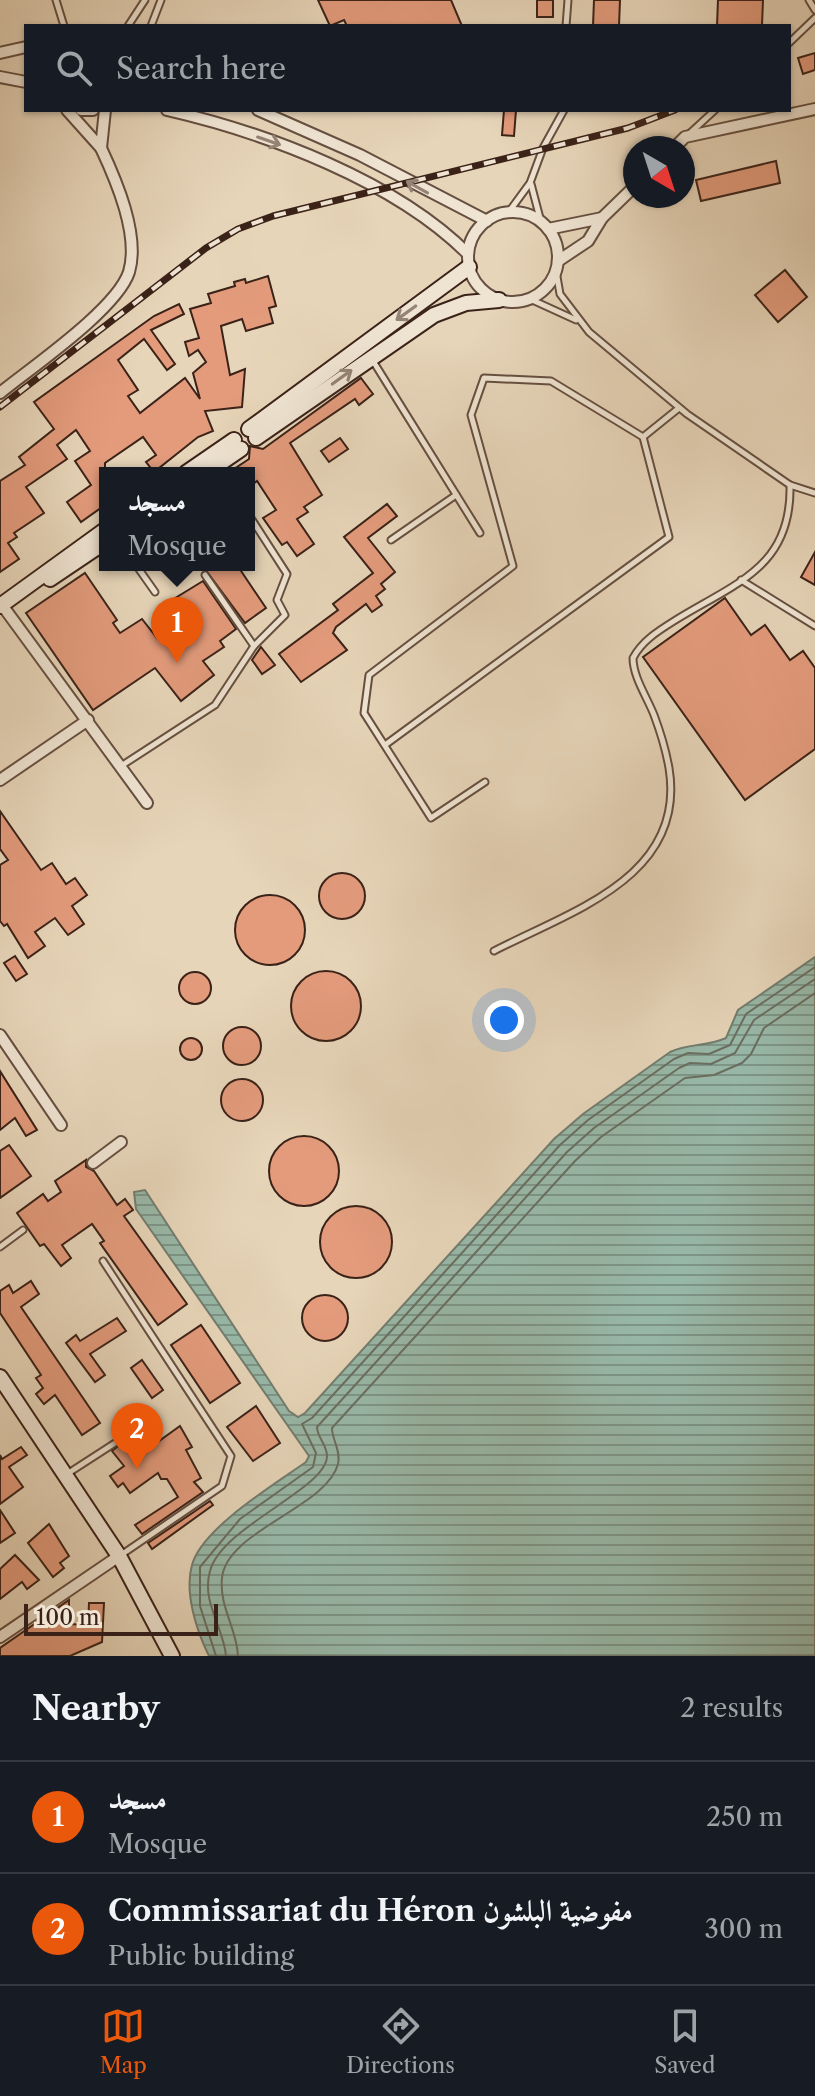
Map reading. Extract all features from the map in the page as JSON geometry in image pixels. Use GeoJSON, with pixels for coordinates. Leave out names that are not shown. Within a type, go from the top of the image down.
{"type":"FeatureCollection","features":[{"type":"Feature","properties":{"kind":"main road"},"geometry":{"type":"LineString","coordinates":[[469,260],[253,434],[449,308],[499,300]]}},
{"type":"Feature","properties":{"kind":"main road"},"geometry":{"type":"LineString","coordinates":[[197,467],[238,444],[213,467]]}},
{"type":"Feature","properties":{"kind":"main road"},"geometry":{"type":"LineString","coordinates":[[2,605],[99,534]]}},
{"type":"Feature","properties":{"kind":"main road"},"geometry":{"type":"LineString","coordinates":[[2,605],[20,599],[99,551]]}},
{"type":"Feature","properties":{"kind":"main road"},"geometry":{"type":"LineString","coordinates":[[0,1377],[119,1556],[172,1656]]}},
{"type":"Feature","properties":{"kind":"street"},"geometry":{"type":"LineString","coordinates":[[0,53],[24,47]]}},
{"type":"Feature","properties":{"kind":"street"},"geometry":{"type":"LineString","coordinates":[[0,77],[24,82]]}},
{"type":"Feature","properties":{"kind":"street"},"geometry":{"type":"LineString","coordinates":[[690,136],[815,109]]}},
{"type":"Feature","properties":{"kind":"street"},"geometry":{"type":"LineString","coordinates":[[0,393],[110,301],[130,269],[120,188],[101,148],[69,112]]}},
{"type":"Feature","properties":{"kind":"street"},"geometry":{"type":"LineString","coordinates":[[101,148],[105,112]]}},
{"type":"Feature","properties":{"kind":"street"},"geometry":{"type":"LineString","coordinates":[[174,112],[275,143],[350,175],[413,211],[469,260],[480,288],[499,300],[530,299],[546,288],[557,266],[588,241],[602,218],[623,198]]}},
{"type":"Feature","properties":{"kind":"street"},"geometry":{"type":"LineString","coordinates":[[263,112],[360,155],[445,202],[487,221]]}},
{"type":"Feature","properties":{"kind":"street"},"geometry":{"type":"LineString","coordinates":[[469,260],[471,241],[487,221],[508,213],[531,216],[544,225],[556,244],[557,266]]}},
{"type":"Feature","properties":{"kind":"street"},"geometry":{"type":"LineString","coordinates":[[544,225],[602,218]]}},
{"type":"Feature","properties":{"kind":"street"},"geometry":{"type":"LineString","coordinates":[[2,605],[147,803]]}},
{"type":"Feature","properties":{"kind":"street"},"geometry":{"type":"LineString","coordinates":[[0,780],[88,720]]}},
{"type":"Feature","properties":{"kind":"street"},"geometry":{"type":"LineString","coordinates":[[0,1035],[61,1125]]}},
{"type":"Feature","properties":{"kind":"street"},"geometry":{"type":"LineString","coordinates":[[93,1163],[121,1142]]}},
{"type":"Feature","properties":{"kind":"street"},"geometry":{"type":"LineString","coordinates":[[0,1637],[119,1556]]}},
{"type":"Feature","properties":{"kind":"lane"},"geometry":{"type":"LineString","coordinates":[[56,0],[63,24]]}},
{"type":"Feature","properties":{"kind":"lane"},"geometry":{"type":"LineString","coordinates":[[129,24],[145,0]]}},
{"type":"Feature","properties":{"kind":"lane"},"geometry":{"type":"LineString","coordinates":[[152,24],[161,0]]}},
{"type":"Feature","properties":{"kind":"lane"},"geometry":{"type":"LineString","coordinates":[[566,24],[568,0]]}},
{"type":"Feature","properties":{"kind":"lane"},"geometry":{"type":"LineString","coordinates":[[809,0],[815,10]]}},
{"type":"Feature","properties":{"kind":"lane"},"geometry":{"type":"LineString","coordinates":[[791,41],[815,18]]}},
{"type":"Feature","properties":{"kind":"lane"},"geometry":{"type":"LineString","coordinates":[[508,213],[530,183],[543,148],[563,112]]}},
{"type":"Feature","properties":{"kind":"lane"},"geometry":{"type":"LineString","coordinates":[[686,136],[713,112]]}},
{"type":"Feature","properties":{"kind":"lane"},"geometry":{"type":"LineString","coordinates":[[530,183],[544,225]]}},
{"type":"Feature","properties":{"kind":"lane"},"geometry":{"type":"LineString","coordinates":[[557,266],[560,294],[578,321],[679,408],[790,485],[815,493]]}},
{"type":"Feature","properties":{"kind":"lane"},"geometry":{"type":"LineString","coordinates":[[530,299],[578,321]]}},
{"type":"Feature","properties":{"kind":"lane"},"geometry":{"type":"LineString","coordinates":[[370,357],[480,533]]}},
{"type":"Feature","properties":{"kind":"lane"},"geometry":{"type":"LineString","coordinates":[[385,745],[669,537],[643,437],[551,381],[484,378],[471,415],[513,566],[369,675],[364,713],[431,818],[485,782]]}},
{"type":"Feature","properties":{"kind":"lane"},"geometry":{"type":"LineString","coordinates":[[643,437],[679,408]]}},
{"type":"Feature","properties":{"kind":"lane"},"geometry":{"type":"LineString","coordinates":[[494,951],[618,887],[645,862],[659,841],[671,813],[669,769],[633,658],[652,635],[766,564],[782,538],[791,512],[790,485]]}},
{"type":"Feature","properties":{"kind":"lane"},"geometry":{"type":"LineString","coordinates":[[391,540],[456,495]]}},
{"type":"Feature","properties":{"kind":"lane"},"geometry":{"type":"LineString","coordinates":[[121,766],[215,705],[254,646],[285,615],[277,600],[287,574],[255,524]]}},
{"type":"Feature","properties":{"kind":"lane"},"geometry":{"type":"LineString","coordinates":[[140,571],[155,592]]}},
{"type":"Feature","properties":{"kind":"lane"},"geometry":{"type":"LineString","coordinates":[[205,575],[254,646]]}},
{"type":"Feature","properties":{"kind":"lane"},"geometry":{"type":"LineString","coordinates":[[741,579],[815,626]]}},
{"type":"Feature","properties":{"kind":"lane"},"geometry":{"type":"LineString","coordinates":[[0,1247],[23,1230]]}},
{"type":"Feature","properties":{"kind":"lane"},"geometry":{"type":"LineString","coordinates":[[103,1261],[231,1456],[222,1486],[119,1556]]}},
{"type":"Feature","properties":{"kind":"lane"},"geometry":{"type":"LineString","coordinates":[[66,1474],[115,1443]]}},
{"type":"Feature","properties":{"kind":"water"},"geometry":{"type":"Polygon","coordinates":[[[815,957],[815,1656],[209,1656],[196,1624],[191,1600],[190,1576],[198,1551],[224,1522],[306,1462],[309,1456],[136,1209],[134,1192],[145,1190],[289,1411],[298,1417],[305,1413],[554,1139],[583,1114],[670,1052],[726,1038],[738,1010],[815,957]]]}},
{"type":"Feature","properties":{"kind":"building"},"geometry":{"type":"Polygon","coordinates":[[[318,0],[451,0],[461,24],[346,24],[344,20],[329,24],[318,0]]]}},
{"type":"Feature","properties":{"kind":"building"},"geometry":{"type":"Polygon","coordinates":[[[537,0],[553,0],[553,17],[537,17],[537,0]]]}},
{"type":"Feature","properties":{"kind":"building"},"geometry":{"type":"Polygon","coordinates":[[[594,0],[620,0],[619,24],[593,24],[594,0]]]}},
{"type":"Feature","properties":{"kind":"building"},"geometry":{"type":"Polygon","coordinates":[[[718,0],[763,0],[762,24],[717,24],[718,0]]]}},
{"type":"Feature","properties":{"kind":"building"},"geometry":{"type":"Polygon","coordinates":[[[815,53],[815,70],[803,74],[798,58],[815,53]]]}},
{"type":"Feature","properties":{"kind":"building"},"geometry":{"type":"Polygon","coordinates":[[[504,112],[516,112],[514,136],[502,135],[504,112]]]}},
{"type":"Feature","properties":{"kind":"building"},"geometry":{"type":"Polygon","coordinates":[[[776,161],[780,183],[701,201],[696,180],[776,161]]]}},
{"type":"Feature","properties":{"kind":"building"},"geometry":{"type":"Polygon","coordinates":[[[785,270],[807,297],[778,322],[755,295],[785,270]]]}},
{"type":"Feature","properties":{"kind":"building"},"geometry":{"type":"Polygon","coordinates":[[[268,276],[276,306],[269,308],[273,323],[246,331],[242,319],[221,326],[230,375],[245,369],[242,407],[205,411],[213,431],[198,437],[160,467],[150,467],[146,462],[156,455],[143,437],[105,463],[105,467],[99,467],[99,509],[81,522],[67,502],[91,485],[75,461],[90,451],[76,430],[57,445],[67,459],[26,487],[44,513],[14,533],[17,537],[8,543],[19,559],[0,572],[0,481],[25,465],[19,457],[54,429],[34,402],[154,316],[179,304],[184,314],[151,330],[175,364],[167,370],[144,339],[118,360],[138,390],[128,396],[140,413],[185,378],[200,399],[193,373],[206,362],[198,350],[189,356],[185,342],[199,338],[190,309],[211,303],[208,294],[235,286],[234,282],[245,279],[246,283],[268,276]]]}},
{"type":"Feature","properties":{"kind":"building"},"geometry":{"type":"Polygon","coordinates":[[[361,378],[373,394],[359,405],[355,399],[290,443],[322,495],[304,507],[308,512],[297,519],[314,544],[297,556],[287,542],[282,545],[263,518],[276,510],[257,481],[255,482],[255,467],[237,467],[249,459],[250,446],[263,449],[361,378]]]}},
{"type":"Feature","properties":{"kind":"building"},"geometry":{"type":"Polygon","coordinates":[[[340,438],[348,449],[329,462],[321,451],[340,438]]]}},
{"type":"Feature","properties":{"kind":"building"},"geometry":{"type":"Polygon","coordinates":[[[387,504],[397,516],[368,538],[395,572],[381,584],[385,589],[376,596],[382,605],[372,612],[366,604],[336,627],[333,633],[347,650],[301,682],[279,654],[338,610],[333,604],[373,573],[344,537],[387,504]]]}},
{"type":"Feature","properties":{"kind":"building"},"geometry":{"type":"Polygon","coordinates":[[[815,552],[815,585],[801,577],[815,552]]]}},
{"type":"Feature","properties":{"kind":"building"},"geometry":{"type":"Polygon","coordinates":[[[206,571],[241,571],[266,608],[245,623],[206,571]]]}},
{"type":"Feature","properties":{"kind":"building"},"geometry":{"type":"Polygon","coordinates":[[[85,573],[117,620],[113,623],[120,633],[142,619],[157,638],[183,617],[172,600],[203,581],[236,629],[220,641],[224,647],[203,661],[214,675],[181,701],[155,668],[93,710],[26,613],[85,573]]]}},
{"type":"Feature","properties":{"kind":"building"},"geometry":{"type":"Polygon","coordinates":[[[725,598],[751,635],[765,625],[790,660],[803,651],[815,668],[815,749],[745,800],[643,657],[725,598]]]}},
{"type":"Feature","properties":{"kind":"building"},"geometry":{"type":"Polygon","coordinates":[[[261,647],[275,665],[262,674],[252,660],[261,647]]]}},
{"type":"Feature","properties":{"kind":"building"},"geometry":{"type":"Polygon","coordinates":[[[0,811],[41,870],[52,863],[66,884],[75,878],[87,895],[72,906],[84,924],[68,935],[55,918],[35,932],[45,946],[28,958],[7,924],[4,926],[0,921],[0,865],[8,860],[0,849],[0,811]]]}},
{"type":"Feature","properties":{"kind":"building"},"geometry":{"type":"Polygon","coordinates":[[[342,873],[359,879],[365,896],[359,913],[342,919],[325,913],[319,896],[325,879],[342,873]]]}},
{"type":"Feature","properties":{"kind":"building"},"geometry":{"type":"Polygon","coordinates":[[[270,895],[295,905],[305,930],[295,955],[270,965],[245,955],[235,930],[245,905],[270,895]]]}},
{"type":"Feature","properties":{"kind":"building"},"geometry":{"type":"Polygon","coordinates":[[[15,956],[27,974],[16,981],[4,963],[15,956]]]}},
{"type":"Feature","properties":{"kind":"building"},"geometry":{"type":"Polygon","coordinates":[[[326,971],[351,981],[361,1006],[351,1031],[326,1041],[301,1031],[291,1006],[301,981],[326,971]]]}},
{"type":"Feature","properties":{"kind":"building"},"geometry":{"type":"Polygon","coordinates":[[[195,972],[207,976],[211,988],[207,1000],[195,1004],[183,1000],[179,988],[183,976],[195,972]]]}},
{"type":"Feature","properties":{"kind":"building"},"geometry":{"type":"Polygon","coordinates":[[[242,1027],[255,1033],[261,1046],[255,1059],[242,1065],[229,1059],[223,1046],[229,1033],[242,1027]]]}},
{"type":"Feature","properties":{"kind":"building"},"geometry":{"type":"Polygon","coordinates":[[[187,1038],[195,1038],[202,1049],[195,1060],[187,1060],[180,1053],[180,1045],[187,1038]]]}},
{"type":"Feature","properties":{"kind":"building"},"geometry":{"type":"Polygon","coordinates":[[[0,1071],[37,1130],[26,1136],[15,1118],[0,1130],[0,1071]]]}},
{"type":"Feature","properties":{"kind":"building"},"geometry":{"type":"Polygon","coordinates":[[[242,1079],[257,1085],[263,1100],[257,1115],[242,1121],[227,1115],[221,1100],[227,1085],[242,1079]]]}},
{"type":"Feature","properties":{"kind":"building"},"geometry":{"type":"Polygon","coordinates":[[[304,1136],[329,1146],[339,1171],[329,1196],[304,1206],[279,1196],[269,1171],[279,1146],[304,1136]]]}},
{"type":"Feature","properties":{"kind":"building"},"geometry":{"type":"Polygon","coordinates":[[[9,1145],[31,1176],[0,1198],[0,1151],[9,1145]]]}},
{"type":"Feature","properties":{"kind":"building"},"geometry":{"type":"Polygon","coordinates":[[[86,1160],[86,1167],[94,1171],[117,1205],[125,1199],[133,1210],[124,1216],[187,1304],[158,1325],[100,1243],[104,1241],[92,1224],[62,1245],[71,1258],[61,1266],[44,1244],[40,1246],[17,1213],[43,1194],[48,1201],[61,1192],[55,1181],[86,1160]]]}},
{"type":"Feature","properties":{"kind":"building"},"geometry":{"type":"Polygon","coordinates":[[[356,1206],[382,1216],[392,1242],[382,1268],[356,1278],[330,1268],[320,1242],[330,1216],[356,1206]]]}},
{"type":"Feature","properties":{"kind":"building"},"geometry":{"type":"Polygon","coordinates":[[[31,1281],[39,1294],[21,1307],[100,1423],[82,1435],[55,1395],[44,1404],[36,1394],[43,1388],[36,1378],[41,1375],[0,1313],[0,1291],[9,1285],[13,1293],[31,1281]]]}},
{"type":"Feature","properties":{"kind":"building"},"geometry":{"type":"Polygon","coordinates":[[[325,1295],[341,1302],[348,1318],[341,1334],[325,1341],[309,1334],[302,1318],[309,1302],[325,1295]]]}},
{"type":"Feature","properties":{"kind":"building"},"geometry":{"type":"Polygon","coordinates":[[[117,1318],[126,1331],[90,1354],[105,1375],[95,1382],[66,1343],[76,1335],[80,1341],[117,1318]]]}},
{"type":"Feature","properties":{"kind":"building"},"geometry":{"type":"Polygon","coordinates":[[[201,1325],[240,1383],[210,1403],[171,1345],[201,1325]]]}},
{"type":"Feature","properties":{"kind":"building"},"geometry":{"type":"Polygon","coordinates":[[[142,1360],[163,1390],[152,1398],[131,1368],[142,1360]]]}},
{"type":"Feature","properties":{"kind":"building"},"geometry":{"type":"Polygon","coordinates":[[[256,1406],[280,1443],[253,1461],[227,1427],[256,1406]]]}},
{"type":"Feature","properties":{"kind":"building"},"geometry":{"type":"Polygon","coordinates":[[[180,1426],[192,1447],[186,1450],[201,1478],[194,1482],[203,1492],[142,1534],[135,1525],[178,1497],[167,1479],[161,1479],[158,1473],[130,1493],[123,1483],[118,1487],[110,1476],[124,1466],[112,1451],[122,1443],[134,1459],[180,1426]]]}},
{"type":"Feature","properties":{"kind":"building"},"geometry":{"type":"Polygon","coordinates":[[[21,1447],[27,1455],[9,1467],[23,1487],[0,1504],[0,1455],[2,1459],[21,1447]]]}},
{"type":"Feature","properties":{"kind":"building"},"geometry":{"type":"Polygon","coordinates":[[[210,1501],[213,1505],[152,1549],[148,1543],[210,1501]]]}},
{"type":"Feature","properties":{"kind":"building"},"geometry":{"type":"Polygon","coordinates":[[[0,1510],[15,1533],[0,1543],[0,1510]]]}},
{"type":"Feature","properties":{"kind":"building"},"geometry":{"type":"Polygon","coordinates":[[[49,1524],[69,1556],[60,1563],[64,1568],[53,1577],[28,1543],[49,1524]]]}},
{"type":"Feature","properties":{"kind":"building"},"geometry":{"type":"Polygon","coordinates":[[[15,1555],[39,1580],[27,1589],[22,1582],[0,1599],[0,1569],[15,1555]]]}},
{"type":"Feature","properties":{"kind":"building"},"geometry":{"type":"Polygon","coordinates":[[[69,1600],[69,1624],[88,1625],[89,1603],[104,1603],[102,1642],[70,1656],[0,1656],[0,1648],[69,1600]]]}},
{"type":"Feature","properties":{"kind":"railway"},"geometry":{"type":"LineString","coordinates":[[0,407],[206,248],[238,229],[273,216],[628,128],[670,112]]}},
{"type":"Feature","properties":{"kind":"place","name":"مسجد"},"geometry":{"type":"Point","coordinates":[177,663]}},
{"type":"Feature","properties":{"kind":"place","name":"Commissariat du Héron مفوضية البلشون"},"geometry":{"type":"Point","coordinates":[137,1469]}}]}
